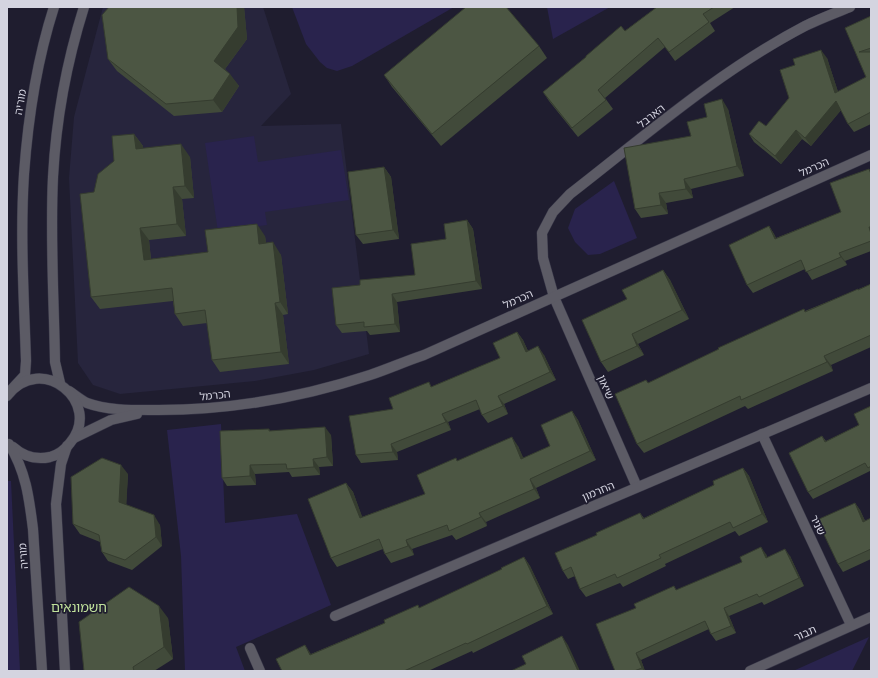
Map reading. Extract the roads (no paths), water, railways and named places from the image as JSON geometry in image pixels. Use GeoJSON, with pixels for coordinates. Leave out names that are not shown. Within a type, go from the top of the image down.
{"type":"FeatureCollection","features":[{"type":"Feature","properties":{"kind":"street","name":"מוריה"},"geometry":{"type":"LineString","coordinates":[[10,393],[25,375],[23,226],[24,175],[27,135],[42,52],[54,7]]}},
{"type":"Feature","properties":{"kind":"street"},"geometry":{"type":"LineString","coordinates":[[60,384],[55,362],[52,226],[54,176],[60,113],[71,58],[84,7]]}},
{"type":"Feature","properties":{"kind":"street","name":"הארבל"},"geometry":{"type":"LineString","coordinates":[[554,297],[544,258],[542,233],[553,212],[570,194],[714,82],[757,54],[806,26],[850,7]]}},
{"type":"Feature","properties":{"kind":"street","name":"הכרמל"},"geometry":{"type":"LineString","coordinates":[[60,384],[86,402],[101,407],[129,410],[201,408],[248,403],[318,390],[371,375],[424,355],[871,155]]}},
{"type":"Feature","properties":{"kind":"street","name":"שיאון"},"geometry":{"type":"LineString","coordinates":[[554,297],[637,487]]}},
{"type":"Feature","properties":{"kind":"street"},"geometry":{"type":"LineString","coordinates":[[10,393],[23,382],[35,378],[48,379],[60,384]]}},
{"type":"Feature","properties":{"kind":"street","name":"החרמון"},"geometry":{"type":"LineString","coordinates":[[335,616],[871,388]]}},
{"type":"Feature","properties":{"kind":"street"},"geometry":{"type":"LineString","coordinates":[[8,442],[17,451],[26,456],[36,458],[54,456],[67,446],[74,438],[79,425],[79,413],[76,401],[69,391]]}},
{"type":"Feature","properties":{"kind":"street","name":"הכרמל"},"geometry":{"type":"LineString","coordinates":[[74,438],[110,420],[159,410]]}},
{"type":"Feature","properties":{"kind":"street","name":"שניר"},"geometry":{"type":"LineString","coordinates":[[762,434],[852,626]]}},
{"type":"Feature","properties":{"kind":"street","name":"מוריה"},"geometry":{"type":"LineString","coordinates":[[8,442],[25,477],[30,506],[33,529],[42,671]]}},
{"type":"Feature","properties":{"kind":"street"},"geometry":{"type":"LineString","coordinates":[[65,671],[56,504],[57,485],[61,464],[67,446]]}},
{"type":"Feature","properties":{"kind":"street","name":"תבור"},"geometry":{"type":"LineString","coordinates":[[750,671],[871,617]]}},
{"type":"Feature","properties":{"kind":"street"},"geometry":{"type":"LineString","coordinates":[[250,648],[260,671]]}},
{"type":"Feature","properties":{"kind":"district","name":"חשמונאים"},"geometry":{"type":"Point","coordinates":[79,607]}}]}
